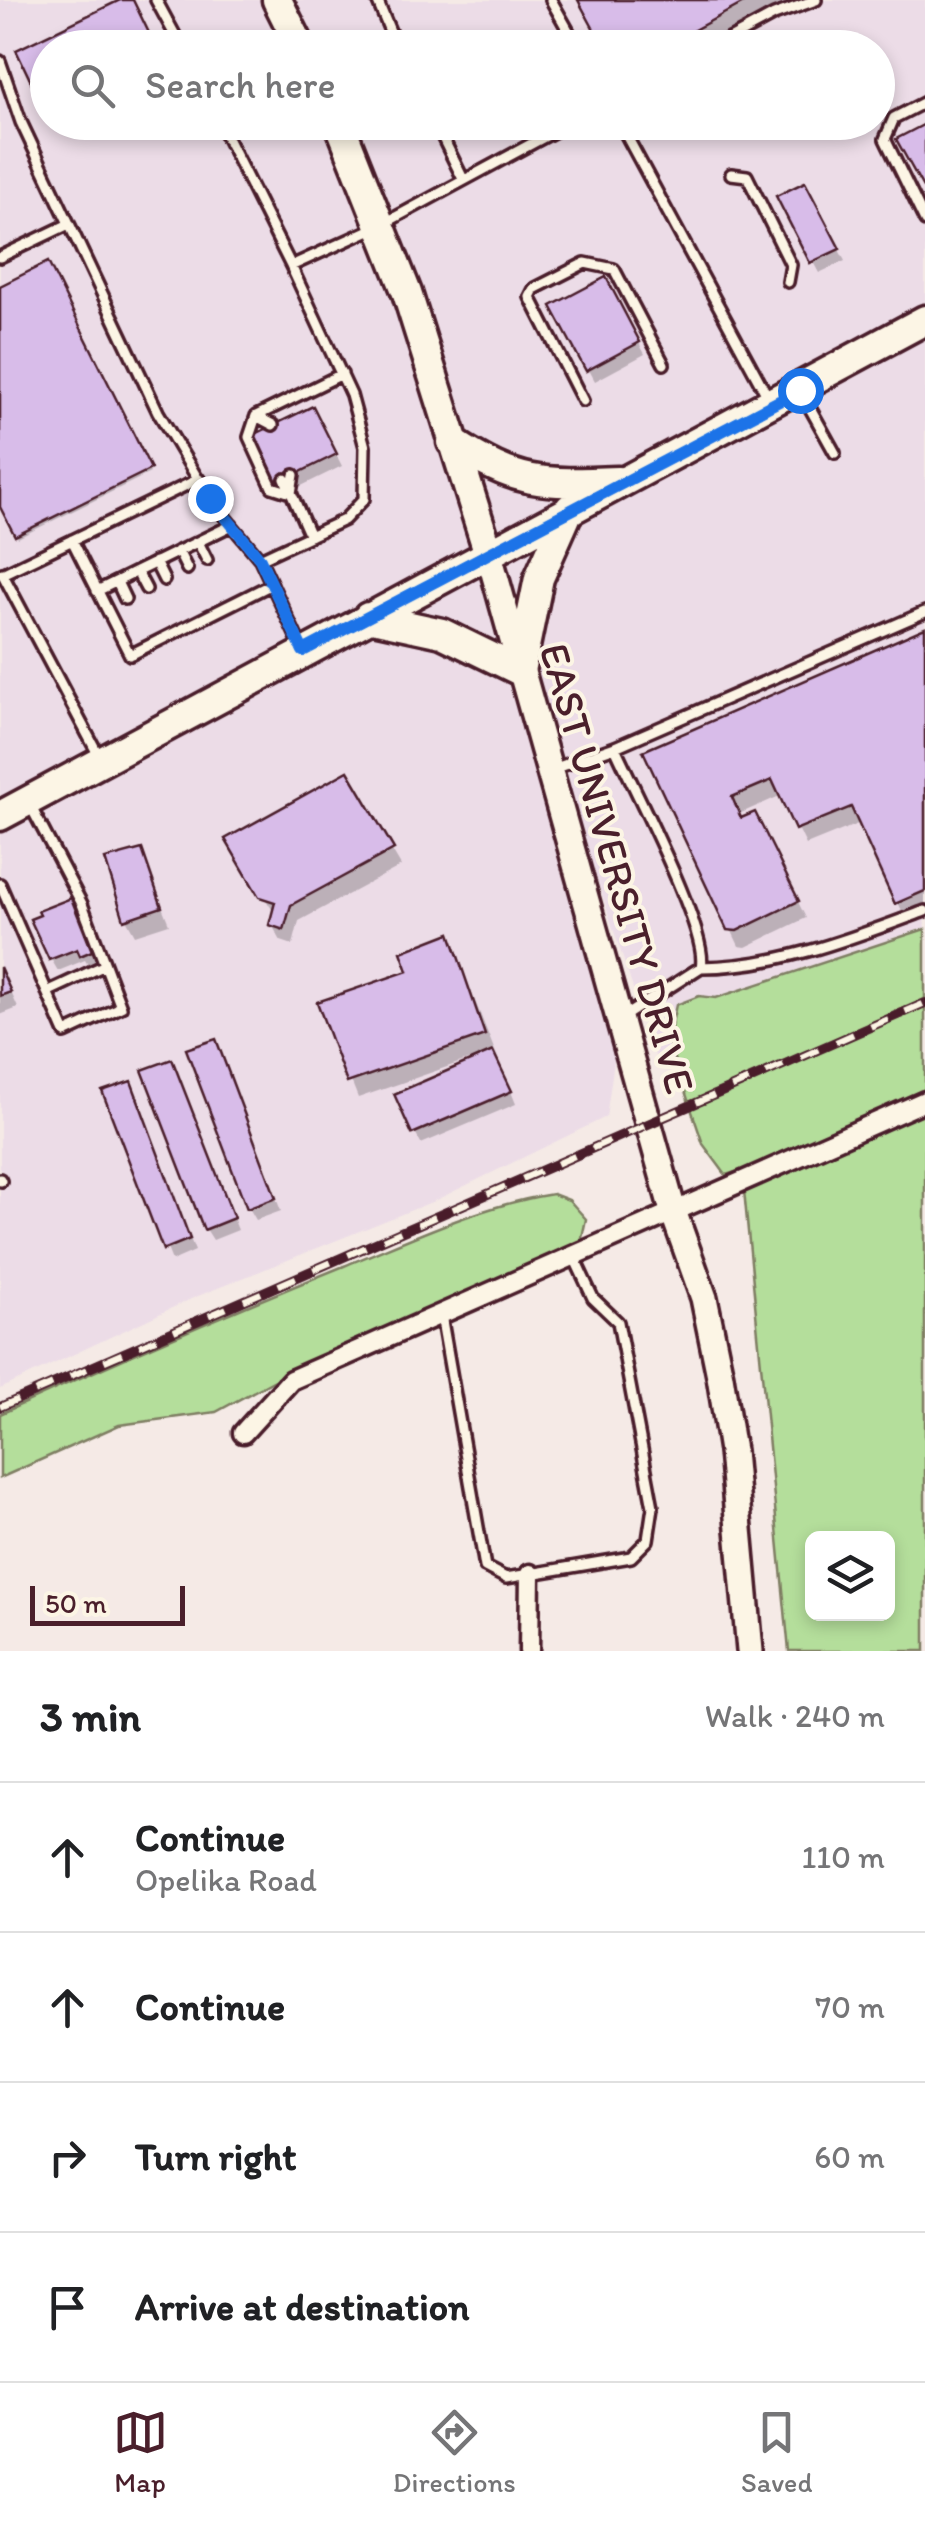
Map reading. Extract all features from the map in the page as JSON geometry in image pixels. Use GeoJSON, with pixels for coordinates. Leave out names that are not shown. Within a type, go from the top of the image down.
{"type":"FeatureCollection","features":[{"type":"Feature","properties":{"kind":"main road"},"geometry":{"type":"LineString","coordinates":[[277,0],[292,30]]}},
{"type":"Feature","properties":{"kind":"main road","name":"EAST UNIVERSITY DRIVE"},"geometry":{"type":"LineString","coordinates":[[347,140],[382,224],[488,551],[673,1211],[704,1298],[732,1451],[750,1651]]}},
{"type":"Feature","properties":{"kind":"main road"},"geometry":{"type":"LineString","coordinates":[[0,816],[925,320]]}},
{"type":"Feature","properties":{"kind":"main road"},"geometry":{"type":"LineString","coordinates":[[452,442],[491,468],[528,482],[624,480]]}},
{"type":"Feature","properties":{"kind":"main road"},"geometry":{"type":"LineString","coordinates":[[368,617],[442,632],[520,671],[539,578],[570,508]]}},
{"type":"Feature","properties":{"kind":"street"},"geometry":{"type":"LineString","coordinates":[[243,1433],[291,1380],[925,1100]]}},
{"type":"Feature","properties":{"kind":"street"},"geometry":{"type":"LineString","coordinates":[[529,1651],[530,1574]]}},
{"type":"Feature","properties":{"kind":"lane"},"geometry":{"type":"LineString","coordinates":[[156,0],[172,30]]}},
{"type":"Feature","properties":{"kind":"lane"},"geometry":{"type":"LineString","coordinates":[[377,0],[390,30]]}},
{"type":"Feature","properties":{"kind":"lane"},"geometry":{"type":"LineString","coordinates":[[551,0],[568,30]]}},
{"type":"Feature","properties":{"kind":"lane"},"geometry":{"type":"LineString","coordinates":[[746,30],[816,0]]}},
{"type":"Feature","properties":{"kind":"lane"},"geometry":{"type":"LineString","coordinates":[[0,61],[21,122],[158,412],[199,480],[260,559],[303,651]]}},
{"type":"Feature","properties":{"kind":"lane"},"geometry":{"type":"LineString","coordinates":[[895,117],[925,102]]}},
{"type":"Feature","properties":{"kind":"lane"},"geometry":{"type":"LineString","coordinates":[[229,140],[342,374],[366,447],[364,498],[344,520],[260,559]]}},
{"type":"Feature","properties":{"kind":"lane"},"geometry":{"type":"LineString","coordinates":[[444,140],[463,178]]}},
{"type":"Feature","properties":{"kind":"lane"},"geometry":{"type":"LineString","coordinates":[[292,266],[382,224],[537,140]]}},
{"type":"Feature","properties":{"kind":"lane"},"geometry":{"type":"LineString","coordinates":[[629,140],[772,404]]}},
{"type":"Feature","properties":{"kind":"lane"},"geometry":{"type":"LineString","coordinates":[[885,140],[925,221]]}},
{"type":"Feature","properties":{"kind":"lane"},"geometry":{"type":"LineString","coordinates":[[731,174],[747,176],[791,265],[788,282]]}},
{"type":"Feature","properties":{"kind":"lane"},"geometry":{"type":"LineString","coordinates":[[0,257],[69,224]]}},
{"type":"Feature","properties":{"kind":"lane"},"geometry":{"type":"LineString","coordinates":[[583,401],[530,298],[534,289],[586,263],[614,269],[664,364]]}},
{"type":"Feature","properties":{"kind":"lane"},"geometry":{"type":"LineString","coordinates":[[291,493],[272,487],[250,437],[256,416],[342,374]]}},
{"type":"Feature","properties":{"kind":"lane"},"geometry":{"type":"LineString","coordinates":[[800,390],[834,453]]}},
{"type":"Feature","properties":{"kind":"lane"},"geometry":{"type":"LineString","coordinates":[[256,416],[268,428]]}},
{"type":"Feature","properties":{"kind":"lane"},"geometry":{"type":"LineString","coordinates":[[289,477],[291,493],[310,536]]}},
{"type":"Feature","properties":{"kind":"lane"},"geometry":{"type":"LineString","coordinates":[[101,760],[1,572],[199,480]]}},
{"type":"Feature","properties":{"kind":"lane"},"geometry":{"type":"LineString","coordinates":[[98,592],[232,525]]}},
{"type":"Feature","properties":{"kind":"lane"},"geometry":{"type":"LineString","coordinates":[[72,540],[130,655],[272,584]]}},
{"type":"Feature","properties":{"kind":"lane"},"geometry":{"type":"LineString","coordinates":[[198,542],[206,560]]}},
{"type":"Feature","properties":{"kind":"lane"},"geometry":{"type":"LineString","coordinates":[[178,551],[187,569]]}},
{"type":"Feature","properties":{"kind":"lane"},"geometry":{"type":"LineString","coordinates":[[156,562],[164,580]]}},
{"type":"Feature","properties":{"kind":"lane"},"geometry":{"type":"LineString","coordinates":[[136,572],[146,589]]}},
{"type":"Feature","properties":{"kind":"lane"},"geometry":{"type":"LineString","coordinates":[[116,582],[125,599]]}},
{"type":"Feature","properties":{"kind":"lane"},"geometry":{"type":"LineString","coordinates":[[224,594],[230,605]]}},
{"type":"Feature","properties":{"kind":"lane"},"geometry":{"type":"LineString","coordinates":[[204,602],[210,614]]}},
{"type":"Feature","properties":{"kind":"lane"},"geometry":{"type":"LineString","coordinates":[[181,612],[188,626]]}},
{"type":"Feature","properties":{"kind":"lane"},"geometry":{"type":"LineString","coordinates":[[548,771],[615,747],[925,612]]}},
{"type":"Feature","properties":{"kind":"lane"},"geometry":{"type":"LineString","coordinates":[[162,622],[169,635]]}},
{"type":"Feature","properties":{"kind":"lane"},"geometry":{"type":"LineString","coordinates":[[142,632],[149,645]]}},
{"type":"Feature","properties":{"kind":"lane"},"geometry":{"type":"LineString","coordinates":[[615,747],[696,922],[704,955],[700,967]]}},
{"type":"Feature","properties":{"kind":"lane"},"geometry":{"type":"LineString","coordinates":[[0,884],[65,1034],[121,1008],[82,904],[28,800]]}},
{"type":"Feature","properties":{"kind":"lane"},"geometry":{"type":"LineString","coordinates":[[620,1020],[700,967],[743,967],[800,954],[925,912]]}},
{"type":"Feature","properties":{"kind":"lane"},"geometry":{"type":"LineString","coordinates":[[47,992],[105,965]]}},
{"type":"Feature","properties":{"kind":"lane"},"geometry":{"type":"LineString","coordinates":[[440,1316],[486,1567],[506,1578],[631,1557],[648,1540],[653,1507],[618,1322],[593,1298],[573,1256]]}},
{"type":"Feature","properties":{"kind":"shaded area"},"geometry":{"type":"Polygon","coordinates":[[[0,0],[925,0],[925,978],[697,1079],[659,1067],[496,575],[620,1019],[606,1117],[434,1201],[193,1298],[0,1389],[0,0]]]}},
{"type":"Feature","properties":{"kind":"green space"},"geometry":{"type":"Polygon","coordinates":[[[925,929],[925,1651],[789,1651],[742,1170],[726,1175],[703,1144],[668,1041],[676,1005],[699,996],[716,998],[925,929]]]}},
{"type":"Feature","properties":{"kind":"green space"},"geometry":{"type":"Polygon","coordinates":[[[553,1194],[569,1200],[586,1219],[581,1242],[273,1381],[216,1412],[119,1425],[0,1478],[0,1414],[421,1234],[499,1206],[553,1194]]]}},
{"type":"Feature","properties":{"kind":"building"},"geometry":{"type":"Polygon","coordinates":[[[120,0],[133,0],[148,30],[58,30],[120,0]]]}},
{"type":"Feature","properties":{"kind":"building"},"geometry":{"type":"Polygon","coordinates":[[[578,0],[749,0],[694,30],[594,30],[578,0]]]}},
{"type":"Feature","properties":{"kind":"building"},"geometry":{"type":"Polygon","coordinates":[[[30,43],[30,79],[16,50],[30,43]]]}},
{"type":"Feature","properties":{"kind":"building"},"geometry":{"type":"Polygon","coordinates":[[[925,124],[925,191],[896,139],[925,124]]]}},
{"type":"Feature","properties":{"kind":"building"},"geometry":{"type":"Polygon","coordinates":[[[805,182],[840,249],[810,263],[776,196],[805,182]]]}},
{"type":"Feature","properties":{"kind":"building"},"geometry":{"type":"Polygon","coordinates":[[[48,262],[151,469],[15,536],[0,507],[0,286],[48,262]]]}},
{"type":"Feature","properties":{"kind":"building"},"geometry":{"type":"Polygon","coordinates":[[[606,277],[640,342],[586,371],[551,306],[606,277]]]}},
{"type":"Feature","properties":{"kind":"building"},"geometry":{"type":"Polygon","coordinates":[[[313,406],[337,454],[276,484],[253,435],[313,406]]]}},
{"type":"Feature","properties":{"kind":"building"},"geometry":{"type":"Polygon","coordinates":[[[925,628],[925,891],[895,904],[851,807],[795,830],[772,780],[732,797],[741,818],[755,812],[799,901],[737,931],[727,930],[643,751],[925,628]]]}},
{"type":"Feature","properties":{"kind":"building"},"geometry":{"type":"Polygon","coordinates":[[[348,771],[394,849],[291,905],[284,930],[269,925],[275,902],[259,897],[225,839],[348,771]]]}},
{"type":"Feature","properties":{"kind":"building"},"geometry":{"type":"Polygon","coordinates":[[[142,849],[162,907],[124,920],[105,859],[142,849]]]}},
{"type":"Feature","properties":{"kind":"building"},"geometry":{"type":"Polygon","coordinates":[[[71,898],[92,951],[80,956],[77,949],[49,960],[30,919],[40,915],[38,911],[71,898]]]}},
{"type":"Feature","properties":{"kind":"building"},"geometry":{"type":"Polygon","coordinates":[[[450,933],[485,1035],[347,1083],[317,1002],[408,971],[401,952],[450,933]]]}},
{"type":"Feature","properties":{"kind":"building"},"geometry":{"type":"Polygon","coordinates":[[[0,967],[11,992],[0,996],[0,967]]]}},
{"type":"Feature","properties":{"kind":"building"},"geometry":{"type":"Polygon","coordinates":[[[216,1039],[276,1198],[247,1209],[186,1049],[216,1039]]]}},
{"type":"Feature","properties":{"kind":"building"},"geometry":{"type":"Polygon","coordinates":[[[493,1051],[512,1091],[412,1134],[394,1094],[493,1051]]]}},
{"type":"Feature","properties":{"kind":"building"},"geometry":{"type":"Polygon","coordinates":[[[172,1059],[234,1218],[204,1230],[142,1070],[172,1059]]]}},
{"type":"Feature","properties":{"kind":"building"},"geometry":{"type":"Polygon","coordinates":[[[131,1081],[190,1239],[163,1250],[102,1091],[131,1081]]]}},
{"type":"Feature","properties":{"kind":"railway"},"geometry":{"type":"LineString","coordinates":[[0,1407],[925,1003]]}},
{"type":"Feature","properties":{"kind":"route"},"geometry":{"type":"LineString","coordinates":[[210,498],[260,559],[303,651],[800,390]]}}]}
